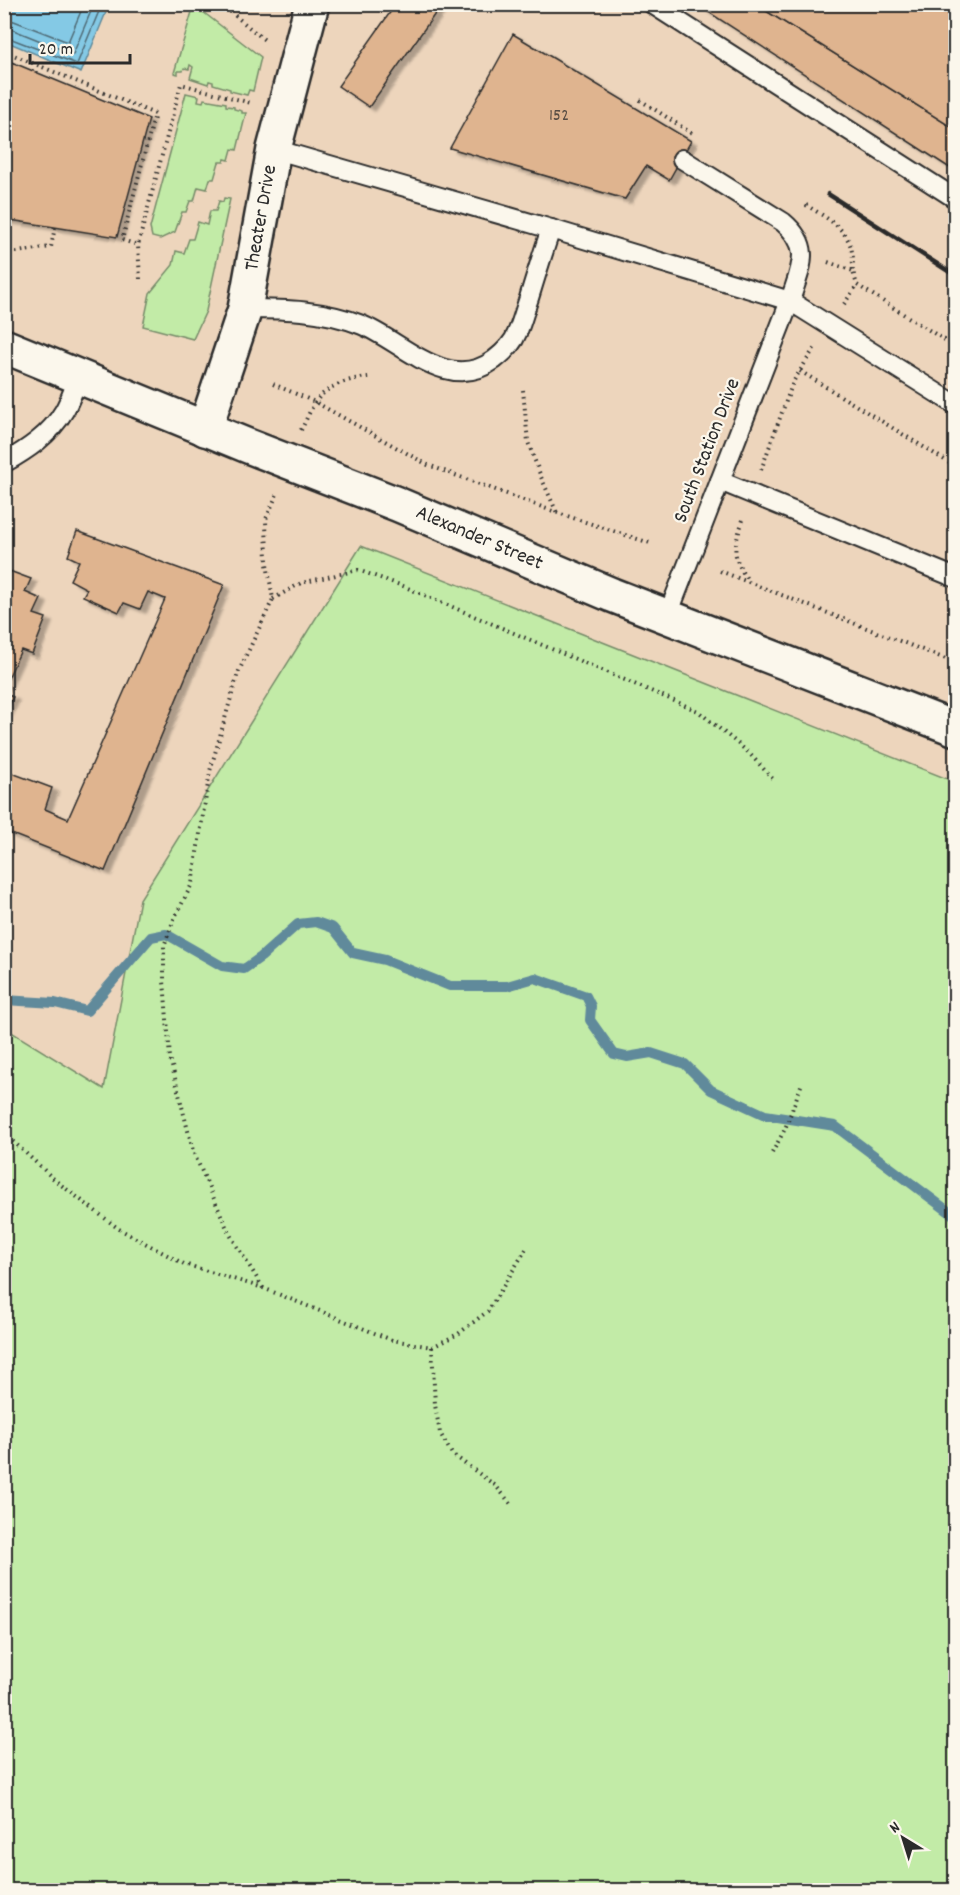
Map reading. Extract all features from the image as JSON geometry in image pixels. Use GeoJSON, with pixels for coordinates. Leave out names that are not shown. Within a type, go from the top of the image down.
{"type":"FeatureCollection","features":[{"type":"Feature","properties":{"kind":"main road","name":"Theater Drive"},"geometry":{"type":"LineString","coordinates":[[205,429],[245,309],[274,149],[312,4]]}},
{"type":"Feature","properties":{"kind":"main road","name":"Alexander Street"},"geometry":{"type":"LineString","coordinates":[[4,346],[205,429],[397,504],[667,617],[956,729]]}},
{"type":"Feature","properties":{"kind":"lane"},"geometry":{"type":"LineString","coordinates":[[652,4],[956,199]]}},
{"type":"Feature","properties":{"kind":"lane"},"geometry":{"type":"LineString","coordinates":[[274,149],[790,301],[956,405]]}},
{"type":"Feature","properties":{"kind":"lane","name":"South Station Drive"},"geometry":{"type":"LineString","coordinates":[[667,617],[790,301],[803,258],[801,243],[793,230],[682,159]]}},
{"type":"Feature","properties":{"kind":"lane"},"geometry":{"type":"LineString","coordinates":[[245,309],[292,310],[324,314],[362,326],[433,365],[449,371],[470,371],[488,364],[503,354],[517,334],[551,229]]}},
{"type":"Feature","properties":{"kind":"lane"},"geometry":{"type":"LineString","coordinates":[[4,463],[30,448],[48,432],[64,412],[79,377]]}},
{"type":"Feature","properties":{"kind":"lane"},"geometry":{"type":"LineString","coordinates":[[720,480],[956,578]]}},
{"type":"Feature","properties":{"kind":"path"},"geometry":{"type":"LineString","coordinates":[[221,4],[269,44]]}},
{"type":"Feature","properties":{"kind":"path"},"geometry":{"type":"LineString","coordinates":[[4,51],[155,114],[122,240],[138,244]]}},
{"type":"Feature","properties":{"kind":"path"},"geometry":{"type":"LineString","coordinates":[[140,279],[138,244],[181,84],[253,103]]}},
{"type":"Feature","properties":{"kind":"path"},"geometry":{"type":"LineString","coordinates":[[4,254],[51,247],[55,227]]}},
{"type":"Feature","properties":{"kind":"path"},"geometry":{"type":"LineString","coordinates":[[820,260],[853,272]]}},
{"type":"Feature","properties":{"kind":"path"},"geometry":{"type":"LineString","coordinates":[[839,312],[857,285]]}},
{"type":"Feature","properties":{"kind":"path"},"geometry":{"type":"LineString","coordinates":[[758,479],[789,392],[815,347]]}},
{"type":"Feature","properties":{"kind":"path"},"geometry":{"type":"LineString","coordinates":[[800,371],[956,467]]}},
{"type":"Feature","properties":{"kind":"path"},"geometry":{"type":"LineString","coordinates":[[300,431],[315,402],[322,394],[358,378],[369,377]]}},
{"type":"Feature","properties":{"kind":"path"},"geometry":{"type":"LineString","coordinates":[[273,384],[315,402],[428,465],[558,513],[650,543]]}},
{"type":"Feature","properties":{"kind":"path"},"geometry":{"type":"LineString","coordinates":[[523,390],[528,442],[558,513]]}},
{"type":"Feature","properties":{"kind":"path"},"geometry":{"type":"LineString","coordinates":[[263,1288],[230,1233],[193,1151],[170,1058],[164,981],[164,946],[174,919],[192,884],[210,771],[238,673],[273,598],[267,564],[266,519],[279,488]]}},
{"type":"Feature","properties":{"kind":"path"},"geometry":{"type":"LineString","coordinates":[[743,520],[735,544],[735,558],[750,583]]}},
{"type":"Feature","properties":{"kind":"path"},"geometry":{"type":"LineString","coordinates":[[273,598],[301,583],[358,570],[403,586],[698,711],[748,752],[773,779]]}},
{"type":"Feature","properties":{"kind":"path"},"geometry":{"type":"LineString","coordinates":[[720,572],[956,663]]}},
{"type":"Feature","properties":{"kind":"path"},"geometry":{"type":"LineString","coordinates":[[772,1153],[796,1102],[802,1083]]}},
{"type":"Feature","properties":{"kind":"path"},"geometry":{"type":"LineString","coordinates":[[4,1133],[56,1181],[119,1229],[184,1263],[263,1288],[392,1340],[432,1347],[458,1334],[488,1311],[528,1246]]}},
{"type":"Feature","properties":{"kind":"path"},"geometry":{"type":"LineString","coordinates":[[432,1347],[435,1405],[440,1433],[452,1454],[496,1486],[511,1504]]}},
{"type":"Feature","properties":{"kind":"shaded area"},"geometry":{"type":"Polygon","coordinates":[[[5,5],[955,5],[955,1890],[5,1890],[5,5]]]}},
{"type":"Feature","properties":{"kind":"green space"},"geometry":{"type":"Polygon","coordinates":[[[194,5],[261,57],[253,91],[249,90],[247,95],[230,91],[213,82],[209,81],[208,84],[190,78],[193,67],[190,65],[189,69],[184,68],[183,71],[178,71],[178,74],[174,73],[194,5]]]}},
{"type":"Feature","properties":{"kind":"green space"},"geometry":{"type":"Polygon","coordinates":[[[186,93],[199,96],[198,101],[203,102],[204,99],[226,103],[226,106],[246,113],[237,150],[232,149],[229,160],[219,162],[214,179],[210,179],[207,189],[198,187],[194,201],[190,201],[186,212],[182,212],[175,232],[160,239],[152,237],[150,228],[186,93]]]}},
{"type":"Feature","properties":{"kind":"green space"},"geometry":{"type":"Polygon","coordinates":[[[224,198],[230,199],[206,311],[193,339],[143,326],[150,293],[173,265],[176,251],[184,253],[189,239],[193,239],[198,222],[207,225],[210,211],[216,211],[219,201],[223,202],[224,198]]]}},
{"type":"Feature","properties":{"kind":"green space"},"geometry":{"type":"Polygon","coordinates":[[[361,546],[955,782],[955,1890],[5,1890],[5,1028],[104,1089],[140,899],[361,546]]]}},
{"type":"Feature","properties":{"kind":"water"},"geometry":{"type":"Polygon","coordinates":[[[4,5],[109,5],[81,73],[5,41],[4,5]]]}},
{"type":"Feature","properties":{"kind":"building"},"geometry":{"type":"Polygon","coordinates":[[[396,4],[442,4],[369,107],[338,86],[396,4]]]}},
{"type":"Feature","properties":{"kind":"building"},"geometry":{"type":"Polygon","coordinates":[[[696,4],[956,4],[956,172],[696,4]]]}},
{"type":"Feature","properties":{"kind":"building"},"geometry":{"type":"Polygon","coordinates":[[[755,4],[956,4],[956,130],[755,4]]]}},
{"type":"Feature","properties":{"kind":"building"},"geometry":{"type":"Polygon","coordinates":[[[755,4],[956,4],[956,130],[755,4]]]}},
{"type":"Feature","properties":{"kind":"building"},"geometry":{"type":"Polygon","coordinates":[[[513,34],[691,141],[669,180],[646,166],[625,199],[450,148],[513,34]]]}},
{"type":"Feature","properties":{"kind":"building"},"geometry":{"type":"Polygon","coordinates":[[[9,61],[149,119],[117,237],[4,219],[4,77],[9,61]]]}},
{"type":"Feature","properties":{"kind":"building"},"geometry":{"type":"Polygon","coordinates":[[[77,531],[224,585],[105,871],[4,831],[4,770],[52,788],[45,809],[68,819],[165,599],[148,592],[140,609],[124,603],[119,612],[83,596],[87,589],[70,580],[79,561],[68,556],[77,531]]]}},
{"type":"Feature","properties":{"kind":"building"},"geometry":{"type":"Polygon","coordinates":[[[4,569],[31,579],[25,592],[41,599],[34,614],[46,618],[32,654],[21,650],[4,687],[4,569]]]}},
{"type":"Feature","properties":{"kind":"building"},"geometry":{"type":"Polygon","coordinates":[[[4,693],[13,697],[4,717],[4,693]]]}},
{"type":"Feature","properties":{"kind":"waterway"},"geometry":{"type":"LineString","coordinates":[[4,1000],[55,1003],[87,1011],[151,937],[166,934],[222,966],[244,969],[298,924],[316,922],[333,928],[353,953],[385,960],[450,986],[507,986],[535,978],[586,996],[591,1006],[590,1020],[614,1054],[627,1057],[651,1053],[685,1064],[711,1090],[765,1115],[835,1126],[956,1217]]}},
{"type":"Feature","properties":{"kind":"railway"},"geometry":{"type":"LineString","coordinates":[[828,194],[956,276]]}}]}
